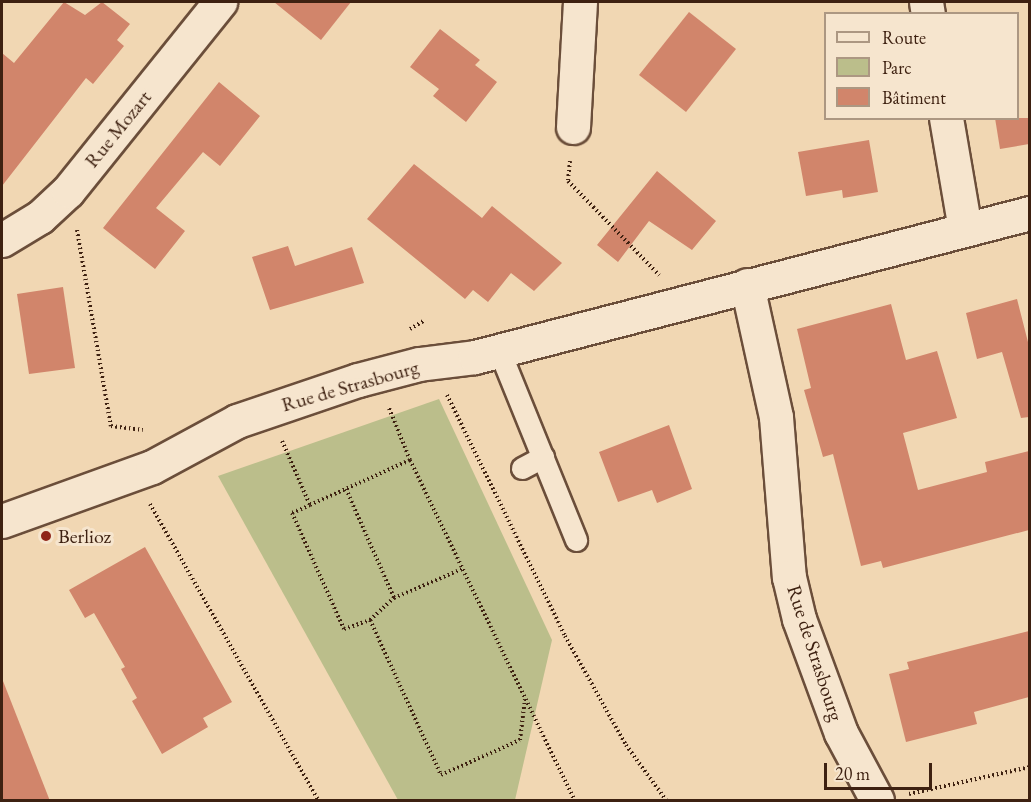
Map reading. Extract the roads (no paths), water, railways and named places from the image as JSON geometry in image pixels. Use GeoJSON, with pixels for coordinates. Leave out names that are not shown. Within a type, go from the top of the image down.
{"type":"FeatureCollection","features":[{"type":"Feature","properties":{"kind":"street","name":"Rue Mozart"},"geometry":{"type":"LineString","coordinates":[[2,240],[40,217],[68,191],[220,2]]}},
{"type":"Feature","properties":{"kind":"street"},"geometry":{"type":"LineString","coordinates":[[573,127],[580,2]]}},
{"type":"Feature","properties":{"kind":"street"},"geometry":{"type":"LineString","coordinates":[[946,120],[965,229]]}},
{"type":"Feature","properties":{"kind":"street","name":"Rue de Strasbourg"},"geometry":{"type":"LineString","coordinates":[[2,521],[152,467],[215,431],[270,410],[385,372],[499,350],[1029,213]]}},
{"type":"Feature","properties":{"kind":"street","name":"Rue de Strasbourg"},"geometry":{"type":"LineString","coordinates":[[747,285],[781,452],[789,577],[799,619],[841,733],[891,798]]}},
{"type":"Feature","properties":{"kind":"lane"},"geometry":{"type":"LineString","coordinates":[[499,350],[576,540]]}},
{"type":"Feature","properties":{"kind":"lane"},"geometry":{"type":"LineString","coordinates":[[522,468],[543,458]]}},
{"type":"Feature","properties":{"kind":"place","name":"Berlioz"},"geometry":{"type":"Point","coordinates":[46,536]}}]}
